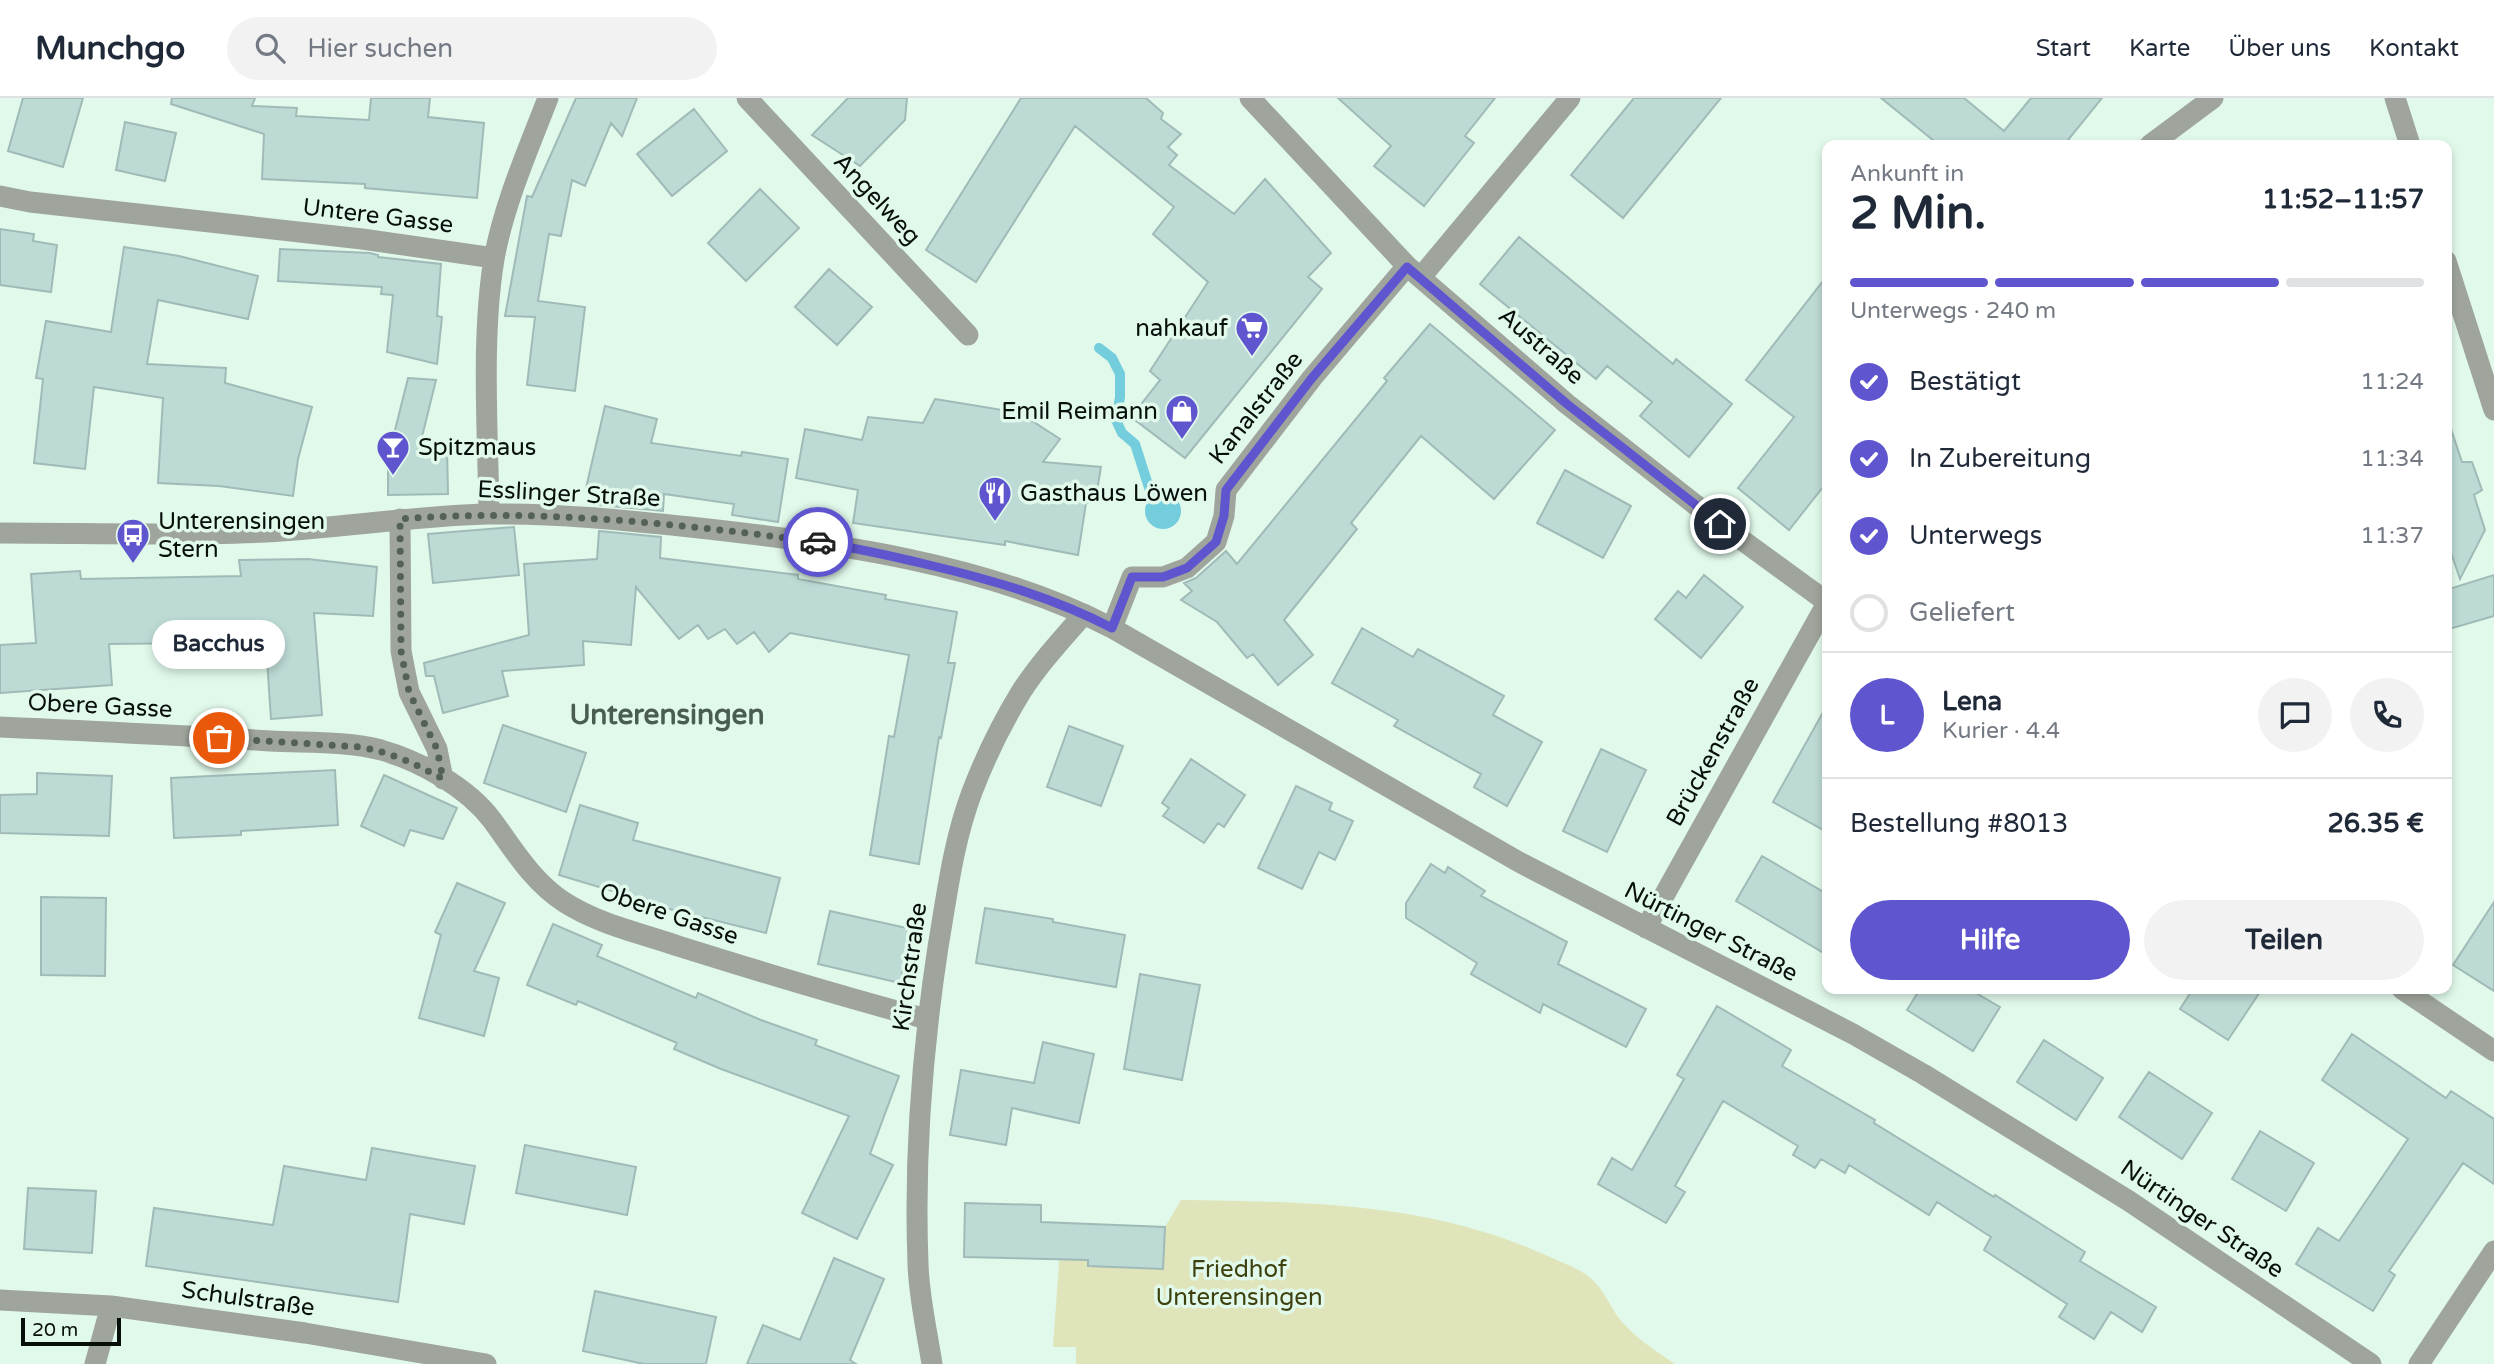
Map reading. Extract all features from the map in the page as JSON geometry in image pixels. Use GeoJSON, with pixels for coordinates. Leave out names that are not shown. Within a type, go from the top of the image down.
{"type":"FeatureCollection","features":[{"type":"Feature","properties":{"kind":"street"},"geometry":{"type":"LineString","coordinates":[[489,514],[488,346],[494,258],[514,189],[548,98]]}},
{"type":"Feature","properties":{"kind":"street","name":"Angelweg"},"geometry":{"type":"LineString","coordinates":[[747,98],[968,335]]}},
{"type":"Feature","properties":{"kind":"street","name":"Austraße"},"geometry":{"type":"LineString","coordinates":[[1250,98],[1414,272],[1567,404],[1720,524],[1822,599]]}},
{"type":"Feature","properties":{"kind":"street","name":"Kanalstraße"},"geometry":{"type":"LineString","coordinates":[[1112,628],[1132,577],[1163,577],[1187,568],[1216,542],[1224,516],[1226,490],[1312,378],[1414,272],[1570,98]]}},
{"type":"Feature","properties":{"kind":"street"},"geometry":{"type":"LineString","coordinates":[[2157,140],[2213,98]]}},
{"type":"Feature","properties":{"kind":"street"},"geometry":{"type":"LineString","coordinates":[[2395,98],[2408,140]]}},
{"type":"Feature","properties":{"kind":"street","name":"Untere Gasse"},"geometry":{"type":"LineString","coordinates":[[0,196],[41,204],[362,239],[494,258]]}},
{"type":"Feature","properties":{"kind":"street"},"geometry":{"type":"LineString","coordinates":[[2452,280],[2494,410]]}},
{"type":"Feature","properties":{"kind":"street","name":"Esslinger Straße"},"geometry":{"type":"LineString","coordinates":[[0,533],[267,532],[400,519],[489,514],[586,517],[828,544],[1025,590],[1084,614]]}},
{"type":"Feature","properties":{"kind":"street"},"geometry":{"type":"LineString","coordinates":[[400,519],[401,651],[409,692],[437,749],[443,779]]}},
{"type":"Feature","properties":{"kind":"street","name":"Brückenstraße"},"geometry":{"type":"LineString","coordinates":[[1646,928],[1822,612]]}},
{"type":"Feature","properties":{"kind":"street","name":"Nürtinger Straße"},"geometry":{"type":"LineString","coordinates":[[1084,614],[1507,856],[1853,1034],[1984,1110],[2129,1201],[2371,1364]]}},
{"type":"Feature","properties":{"kind":"street","name":"Kirchstraße"},"geometry":{"type":"LineString","coordinates":[[932,1364],[918,1266],[917,1179],[927,1019],[949,878],[972,792],[1022,691],[1045,659],[1084,614]]}},
{"type":"Feature","properties":{"kind":"street","name":"Obere Gasse"},"geometry":{"type":"LineString","coordinates":[[0,727],[381,750],[443,779],[477,802],[492,819],[520,862],[543,887],[598,920],[745,967],[927,1019]]}},
{"type":"Feature","properties":{"kind":"street"},"geometry":{"type":"LineString","coordinates":[[2409,994],[2494,1051]]}},
{"type":"Feature","properties":{"kind":"street"},"geometry":{"type":"LineString","coordinates":[[2419,1364],[2494,1251]]}},
{"type":"Feature","properties":{"kind":"street","name":"Schulstraße"},"geometry":{"type":"LineString","coordinates":[[0,1300],[111,1306],[486,1364]]}},
{"type":"Feature","properties":{"kind":"street"},"geometry":{"type":"LineString","coordinates":[[96,1364],[111,1306]]}},
{"type":"Feature","properties":{"kind":"green space","name":"Friedhof Unterensingen"},"geometry":{"type":"Polygon","coordinates":[[[1181,1200],[1365,1208],[1455,1224],[1499,1237],[1589,1276],[1630,1331],[1675,1364],[1076,1364],[1076,1347],[1053,1347],[1062,1223],[1165,1227],[1181,1200]]]}},
{"type":"Feature","properties":{"kind":"water"},"geometry":{"type":"Polygon","coordinates":[[[1163,493],[1176,498],[1181,511],[1176,524],[1163,529],[1150,524],[1145,511],[1150,498],[1163,493]]]}},
{"type":"Feature","properties":{"kind":"building"},"geometry":{"type":"Polygon","coordinates":[[[23,98],[83,98],[63,167],[8,151],[23,98]]]}},
{"type":"Feature","properties":{"kind":"building"},"geometry":{"type":"Polygon","coordinates":[[[172,98],[255,98],[252,106],[297,108],[296,116],[369,120],[371,98],[430,98],[428,117],[484,123],[477,198],[365,188],[365,184],[262,179],[264,134],[171,104],[172,98]]]}},
{"type":"Feature","properties":{"kind":"building"},"geometry":{"type":"Polygon","coordinates":[[[576,98],[637,98],[622,136],[611,123],[585,186],[572,180],[561,236],[549,234],[538,301],[585,307],[575,391],[527,385],[535,317],[505,316],[527,196],[532,197],[576,98]]]}},
{"type":"Feature","properties":{"kind":"building"},"geometry":{"type":"Polygon","coordinates":[[[848,98],[907,98],[905,120],[860,166],[812,135],[848,98]]]}},
{"type":"Feature","properties":{"kind":"building"},"geometry":{"type":"Polygon","coordinates":[[[1021,98],[1146,98],[1163,113],[1161,119],[1181,134],[1168,147],[1177,155],[1169,165],[1234,214],[1265,179],[1331,253],[1308,277],[1322,289],[1185,458],[1131,417],[1160,380],[1150,371],[1208,282],[1153,234],[1174,207],[1075,126],[976,282],[926,250],[1021,98]]]}},
{"type":"Feature","properties":{"kind":"building"},"geometry":{"type":"Polygon","coordinates":[[[1338,98],[1495,98],[1465,136],[1474,143],[1424,206],[1374,166],[1391,146],[1338,98]]]}},
{"type":"Feature","properties":{"kind":"building"},"geometry":{"type":"Polygon","coordinates":[[[1634,98],[1721,98],[1623,218],[1571,175],[1634,98]]]}},
{"type":"Feature","properties":{"kind":"building"},"geometry":{"type":"Polygon","coordinates":[[[1881,98],[1964,98],[2004,131],[2031,98],[2102,98],[2068,140],[1933,140],[1881,98]]]}},
{"type":"Feature","properties":{"kind":"building"},"geometry":{"type":"Polygon","coordinates":[[[694,109],[727,151],[672,196],[637,154],[694,109]]]}},
{"type":"Feature","properties":{"kind":"building"},"geometry":{"type":"Polygon","coordinates":[[[125,122],[176,133],[165,181],[116,170],[125,122]]]}},
{"type":"Feature","properties":{"kind":"building"},"geometry":{"type":"Polygon","coordinates":[[[760,189],[799,228],[746,281],[708,243],[760,189]]]}},
{"type":"Feature","properties":{"kind":"building"},"geometry":{"type":"Polygon","coordinates":[[[0,229],[34,234],[33,241],[57,245],[51,292],[0,285],[0,229]]]}},
{"type":"Feature","properties":{"kind":"building"},"geometry":{"type":"Polygon","coordinates":[[[1519,237],[1673,364],[1676,359],[1732,404],[1689,457],[1640,416],[1652,402],[1607,366],[1596,379],[1480,284],[1519,237]]]}},
{"type":"Feature","properties":{"kind":"building"},"geometry":{"type":"Polygon","coordinates":[[[124,247],[179,256],[258,276],[248,319],[158,300],[147,364],[226,368],[225,383],[312,407],[298,459],[293,496],[219,486],[158,483],[163,398],[94,387],[85,469],[34,463],[43,379],[36,378],[46,321],[111,332],[124,247]]]}},
{"type":"Feature","properties":{"kind":"building"},"geometry":{"type":"Polygon","coordinates":[[[280,249],[370,253],[378,257],[441,264],[437,316],[442,317],[437,364],[387,352],[393,295],[381,294],[382,287],[278,281],[280,249]]]}},
{"type":"Feature","properties":{"kind":"building"},"geometry":{"type":"Polygon","coordinates":[[[829,269],[872,307],[837,345],[795,307],[829,269]]]}},
{"type":"Feature","properties":{"kind":"building"},"geometry":{"type":"Polygon","coordinates":[[[1822,282],[1822,488],[1789,530],[1738,488],[1794,417],[1746,380],[1822,282]]]}},
{"type":"Feature","properties":{"kind":"building"},"geometry":{"type":"Polygon","coordinates":[[[1430,324],[1555,430],[1494,499],[1421,436],[1351,523],[1357,529],[1284,620],[1313,655],[1278,685],[1253,654],[1247,658],[1217,622],[1181,600],[1192,591],[1184,583],[1196,578],[1226,551],[1237,564],[1387,381],[1384,378],[1430,324]]]}},
{"type":"Feature","properties":{"kind":"building"},"geometry":{"type":"Polygon","coordinates":[[[408,378],[436,380],[420,445],[447,445],[448,494],[388,495],[388,446],[391,446],[408,378]]]}},
{"type":"Feature","properties":{"kind":"building"},"geometry":{"type":"Polygon","coordinates":[[[935,399],[1002,410],[1006,404],[1060,439],[1043,462],[1101,467],[1095,503],[1086,503],[1078,555],[1005,541],[1005,545],[853,523],[858,490],[796,478],[805,429],[862,440],[868,417],[923,423],[935,399]]]}},
{"type":"Feature","properties":{"kind":"building"},"geometry":{"type":"Polygon","coordinates":[[[605,406],[657,419],[651,443],[741,456],[742,452],[788,459],[778,522],[732,515],[734,504],[664,494],[663,511],[600,505],[601,492],[586,488],[605,406]]]}},
{"type":"Feature","properties":{"kind":"building"},"geometry":{"type":"Polygon","coordinates":[[[2452,432],[2462,462],[2472,462],[2482,490],[2474,495],[2485,530],[2460,579],[2452,556],[2452,432]]]}},
{"type":"Feature","properties":{"kind":"building"},"geometry":{"type":"Polygon","coordinates":[[[1565,470],[1631,506],[1603,558],[1537,523],[1565,470]]]}},
{"type":"Feature","properties":{"kind":"building"},"geometry":{"type":"Polygon","coordinates":[[[514,527],[519,575],[433,583],[428,534],[514,527]]]}},
{"type":"Feature","properties":{"kind":"building"},"geometry":{"type":"Polygon","coordinates":[[[599,531],[661,537],[660,558],[798,575],[798,579],[886,595],[885,599],[957,612],[948,663],[955,663],[941,738],[939,737],[919,864],[870,855],[889,736],[894,737],[909,655],[790,633],[769,652],[754,632],[737,644],[725,629],[708,639],[698,625],[679,639],[636,587],[631,645],[583,641],[584,665],[502,671],[508,696],[443,713],[434,676],[426,676],[424,663],[529,635],[524,564],[597,559],[599,531]]]}},
{"type":"Feature","properties":{"kind":"building"},"geometry":{"type":"Polygon","coordinates":[[[308,559],[377,567],[373,616],[314,613],[322,715],[271,719],[265,630],[197,628],[198,643],[109,644],[112,685],[0,693],[0,645],[36,643],[31,574],[80,571],[81,579],[241,576],[239,560],[308,559]]]}},
{"type":"Feature","properties":{"kind":"building"},"geometry":{"type":"Polygon","coordinates":[[[1704,575],[1743,607],[1701,658],[1655,619],[1678,591],[1686,598],[1704,575]]]}},
{"type":"Feature","properties":{"kind":"building"},"geometry":{"type":"Polygon","coordinates":[[[2494,575],[2494,616],[2452,628],[2452,588],[2494,575]]]}},
{"type":"Feature","properties":{"kind":"building"},"geometry":{"type":"Polygon","coordinates":[[[1362,628],[1413,657],[1418,649],[1504,696],[1493,715],[1542,742],[1507,806],[1474,787],[1481,774],[1394,726],[1398,720],[1332,683],[1362,628]]]}},
{"type":"Feature","properties":{"kind":"building"},"geometry":{"type":"Polygon","coordinates":[[[1822,714],[1822,829],[1773,802],[1822,714]]]}},
{"type":"Feature","properties":{"kind":"building"},"geometry":{"type":"Polygon","coordinates":[[[503,725],[586,753],[566,812],[484,783],[503,725]]]}},
{"type":"Feature","properties":{"kind":"building"},"geometry":{"type":"Polygon","coordinates":[[[1069,726],[1123,746],[1101,806],[1047,787],[1069,726]]]}},
{"type":"Feature","properties":{"kind":"building"},"geometry":{"type":"Polygon","coordinates":[[[1601,749],[1646,770],[1607,852],[1563,831],[1601,749]]]}},
{"type":"Feature","properties":{"kind":"building"},"geometry":{"type":"Polygon","coordinates":[[[1191,759],[1245,795],[1224,827],[1218,823],[1204,843],[1163,816],[1169,808],[1162,803],[1191,759]]]}},
{"type":"Feature","properties":{"kind":"building"},"geometry":{"type":"Polygon","coordinates":[[[335,770],[338,825],[241,831],[241,835],[174,838],[171,778],[335,770]]]}},
{"type":"Feature","properties":{"kind":"building"},"geometry":{"type":"Polygon","coordinates":[[[37,773],[112,776],[109,836],[0,833],[0,795],[37,794],[37,773]]]}},
{"type":"Feature","properties":{"kind":"building"},"geometry":{"type":"Polygon","coordinates":[[[384,775],[457,808],[443,839],[410,830],[404,846],[361,826],[384,775]]]}},
{"type":"Feature","properties":{"kind":"building"},"geometry":{"type":"Polygon","coordinates":[[[1296,786],[1332,803],[1329,810],[1353,821],[1335,860],[1319,852],[1302,889],[1258,868],[1296,786]]]}},
{"type":"Feature","properties":{"kind":"building"},"geometry":{"type":"Polygon","coordinates":[[[580,805],[638,823],[633,840],[780,878],[766,933],[645,903],[646,901],[559,875],[580,805]]]}},
{"type":"Feature","properties":{"kind":"building"},"geometry":{"type":"Polygon","coordinates":[[[1762,856],[1822,891],[1822,952],[1736,901],[1762,856]]]}},
{"type":"Feature","properties":{"kind":"building"},"geometry":{"type":"Polygon","coordinates":[[[1431,864],[1445,873],[1448,867],[1485,891],[1481,896],[1567,942],[1558,964],[1646,1009],[1626,1047],[1543,1004],[1540,1013],[1471,974],[1477,963],[1406,918],[1406,903],[1431,864]]]}},
{"type":"Feature","properties":{"kind":"building"},"geometry":{"type":"Polygon","coordinates":[[[457,883],[505,903],[474,971],[499,978],[484,1036],[419,1018],[441,935],[435,932],[457,883]]]}},
{"type":"Feature","properties":{"kind":"building"},"geometry":{"type":"Polygon","coordinates":[[[41,897],[106,898],[105,976],[41,975],[41,897]]]}},
{"type":"Feature","properties":{"kind":"building"},"geometry":{"type":"Polygon","coordinates":[[[2494,902],[2494,991],[2453,965],[2494,902]]]}},
{"type":"Feature","properties":{"kind":"building"},"geometry":{"type":"Polygon","coordinates":[[[985,908],[1125,935],[1116,987],[976,963],[985,908]]]}},
{"type":"Feature","properties":{"kind":"building"},"geometry":{"type":"Polygon","coordinates":[[[830,911],[911,929],[900,983],[818,964],[830,911]]]}},
{"type":"Feature","properties":{"kind":"building"},"geometry":{"type":"Polygon","coordinates":[[[553,924],[602,945],[597,956],[696,998],[698,993],[817,1040],[815,1045],[899,1076],[870,1154],[893,1165],[857,1239],[802,1213],[849,1116],[721,1069],[674,1049],[677,1043],[578,1001],[576,1005],[527,985],[553,924]]]}},
{"type":"Feature","properties":{"kind":"building"},"geometry":{"type":"Polygon","coordinates":[[[1140,974],[1200,985],[1182,1080],[1124,1069],[1140,974]]]}},
{"type":"Feature","properties":{"kind":"building"},"geometry":{"type":"Polygon","coordinates":[[[1917,994],[1978,994],[2000,1007],[1973,1051],[1907,1010],[1917,994]]]}},
{"type":"Feature","properties":{"kind":"building"},"geometry":{"type":"Polygon","coordinates":[[[2190,994],[2259,994],[2228,1040],[2180,1009],[2190,994]]]}},
{"type":"Feature","properties":{"kind":"building"},"geometry":{"type":"Polygon","coordinates":[[[1717,1006],[1791,1050],[1782,1066],[1875,1120],[1874,1123],[2085,1252],[2080,1261],[2156,1307],[2142,1332],[2111,1312],[2094,1339],[2059,1317],[2067,1304],[1984,1250],[1991,1237],[1937,1202],[1929,1215],[1849,1165],[1845,1173],[1821,1159],[1815,1168],[1793,1155],[1798,1146],[1723,1101],[1675,1186],[1685,1192],[1666,1223],[1598,1184],[1612,1158],[1632,1170],[1684,1079],[1677,1075],[1717,1006]]]}},
{"type":"Feature","properties":{"kind":"building"},"geometry":{"type":"Polygon","coordinates":[[[2352,1034],[2446,1098],[2451,1091],[2494,1119],[2494,1184],[2463,1163],[2389,1271],[2395,1275],[2373,1311],[2296,1264],[2318,1228],[2339,1241],[2408,1139],[2322,1080],[2352,1034]]]}},
{"type":"Feature","properties":{"kind":"building"},"geometry":{"type":"Polygon","coordinates":[[[2044,1040],[2103,1078],[2076,1120],[2017,1082],[2044,1040]]]}},
{"type":"Feature","properties":{"kind":"building"},"geometry":{"type":"Polygon","coordinates":[[[1043,1042],[1094,1054],[1079,1123],[1012,1108],[1006,1145],[950,1135],[961,1070],[1034,1083],[1043,1042]]]}},
{"type":"Feature","properties":{"kind":"building"},"geometry":{"type":"Polygon","coordinates":[[[2149,1072],[2212,1113],[2182,1159],[2119,1117],[2149,1072]]]}},
{"type":"Feature","properties":{"kind":"building"},"geometry":{"type":"Polygon","coordinates":[[[2260,1131],[2314,1163],[2286,1211],[2232,1179],[2260,1131]]]}},
{"type":"Feature","properties":{"kind":"building"},"geometry":{"type":"Polygon","coordinates":[[[525,1145],[636,1167],[627,1215],[516,1193],[525,1145]]]}},
{"type":"Feature","properties":{"kind":"building"},"geometry":{"type":"Polygon","coordinates":[[[372,1148],[475,1166],[464,1224],[410,1214],[398,1302],[146,1266],[154,1208],[273,1225],[284,1166],[366,1180],[372,1148]]]}},
{"type":"Feature","properties":{"kind":"building"},"geometry":{"type":"Polygon","coordinates":[[[28,1188],[96,1191],[92,1253],[24,1249],[28,1188]]]}},
{"type":"Feature","properties":{"kind":"building"},"geometry":{"type":"Polygon","coordinates":[[[965,1203],[1041,1205],[1041,1222],[1165,1227],[1163,1269],[1088,1266],[1088,1260],[964,1257],[965,1203]]]}},
{"type":"Feature","properties":{"kind":"building"},"geometry":{"type":"Polygon","coordinates":[[[834,1258],[884,1279],[850,1360],[856,1364],[747,1364],[763,1325],[800,1340],[834,1258]]]}},
{"type":"Feature","properties":{"kind":"building"},"geometry":{"type":"Polygon","coordinates":[[[595,1291],[716,1317],[706,1364],[644,1364],[583,1351],[595,1291]]]}},
{"type":"Feature","properties":{"kind":"waterway"},"geometry":{"type":"LineString","coordinates":[[1099,348],[1112,358],[1120,374],[1116,420],[1122,433],[1135,444],[1152,497]]}},
{"type":"Feature","properties":{"kind":"way so far"},"geometry":{"type":"LineString","coordinates":[[219,738],[381,750],[443,779],[437,749],[409,692],[401,651],[400,519],[536,514],[818,542]]}},
{"type":"Feature","properties":{"kind":"place","name":"nahkauf"},"geometry":{"type":"Point","coordinates":[1252,358]}},
{"type":"Feature","properties":{"kind":"place","name":"Emil Reimann"},"geometry":{"type":"Point","coordinates":[1182,441]}},
{"type":"Feature","properties":{"kind":"place","name":"Spitzmaus"},"geometry":{"type":"Point","coordinates":[393,477]}},
{"type":"Feature","properties":{"kind":"place","name":"Gasthaus Löwen"},"geometry":{"type":"Point","coordinates":[995,523]}},
{"type":"Feature","properties":{"kind":"place","name":"Unterensingen Stern"},"geometry":{"type":"Point","coordinates":[133,565]}},
{"type":"Feature","properties":{"kind":"place","name":"Bacchus"},"geometry":{"type":"Point","coordinates":[219,738]}},
{"type":"Feature","properties":{"kind":"district","name":"Unterensingen"},"geometry":{"type":"Point","coordinates":[667,715]}},
{"type":"Feature","properties":{"kind":"route"},"geometry":{"type":"LineString","coordinates":[[818,542],[895,557],[1025,590],[1112,628],[1132,577],[1163,577],[1187,568],[1216,542],[1224,516],[1226,490],[1312,378],[1407,267],[1567,404],[1720,524]]}}]}
